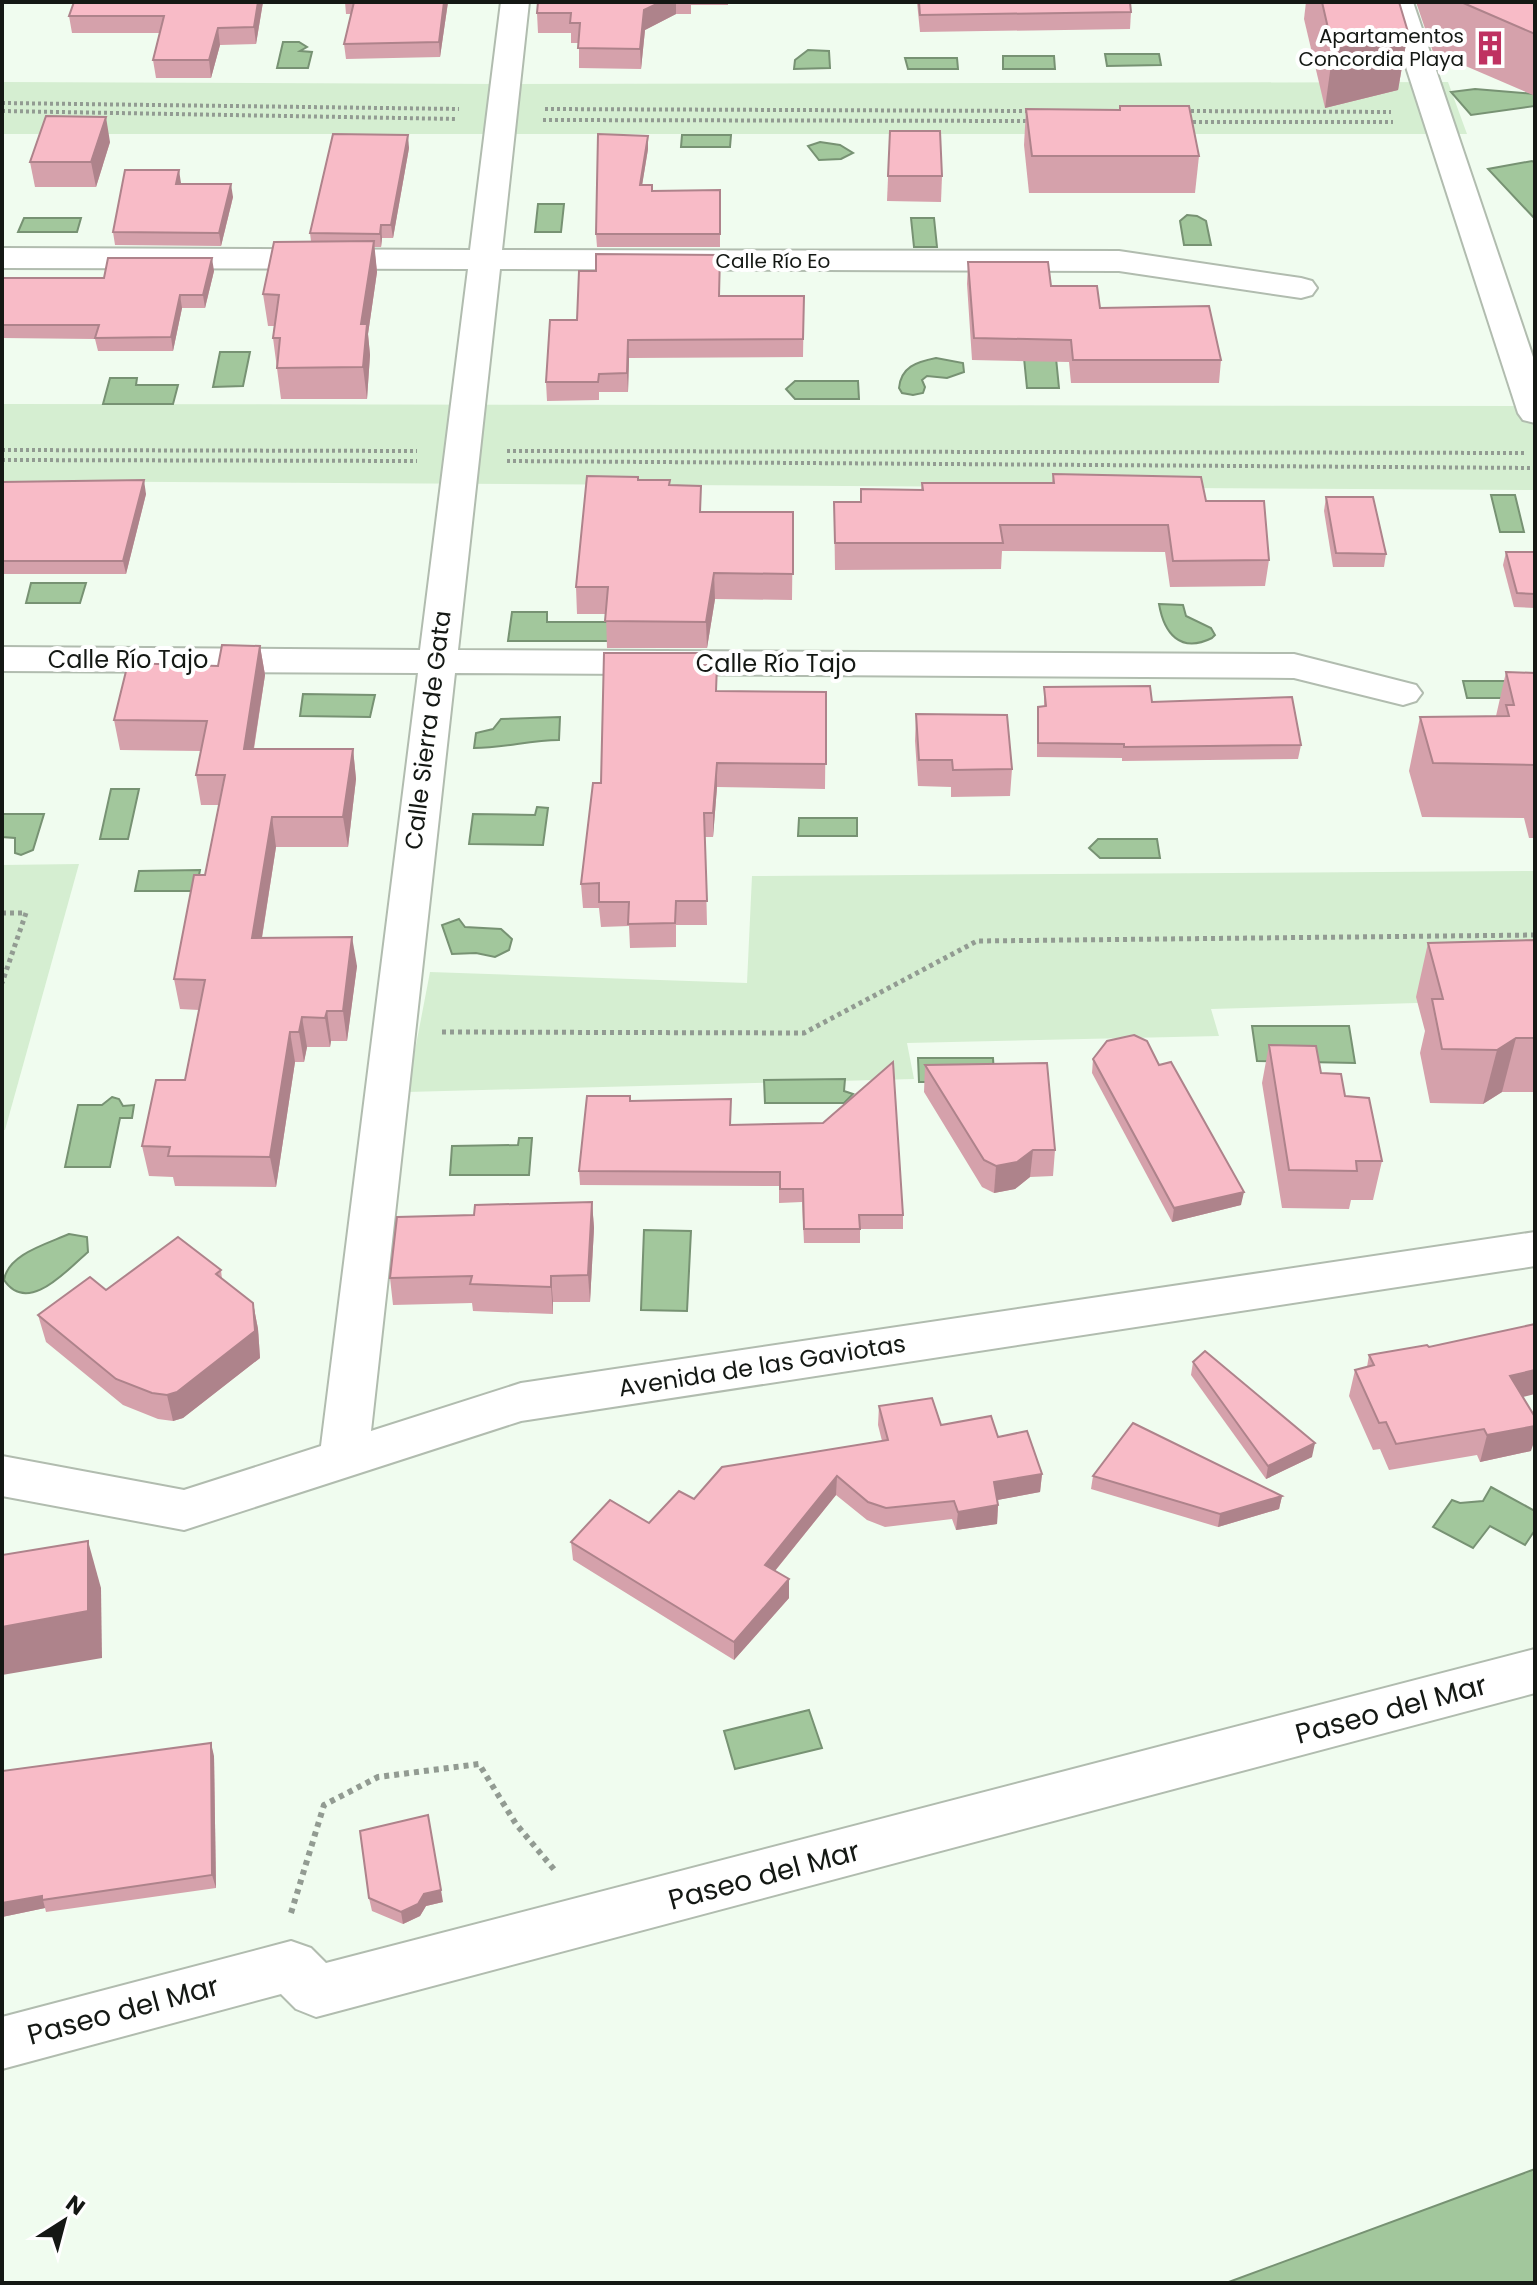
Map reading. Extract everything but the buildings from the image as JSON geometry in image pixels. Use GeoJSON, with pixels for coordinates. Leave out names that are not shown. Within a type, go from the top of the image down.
{"type":"FeatureCollection","features":[{"type":"Feature","properties":{"kind":"street","name":"Calle Sierra de Gata"},"geometry":{"type":"LineString","coordinates":[[344,1459],[515,2]]}},
{"type":"Feature","properties":{"kind":"street"},"geometry":{"type":"LineString","coordinates":[[1399,2],[1535,413]]}},
{"type":"Feature","properties":{"kind":"street","name":"Calle Río Eo"},"geometry":{"type":"LineString","coordinates":[[2,258],[484,262],[1119,261],[1301,288]]}},
{"type":"Feature","properties":{"kind":"street","name":"Calle Río Tajo"},"geometry":{"type":"LineString","coordinates":[[2,659],[1294,666],[1403,693]]}},
{"type":"Feature","properties":{"kind":"street","name":"Avenida de las Gaviotas"},"geometry":{"type":"LineString","coordinates":[[2,1476],[184,1510],[521,1402],[1535,1249]]}},
{"type":"Feature","properties":{"kind":"street","name":"Paseo del Mar"},"geometry":{"type":"LineString","coordinates":[[2,2043],[291,1966],[316,1991],[1535,1671]]}},
{"type":"Feature","properties":{"kind":"path"},"geometry":{"type":"LineString","coordinates":[[2,103],[500,114],[1040,111]]}},
{"type":"Feature","properties":{"kind":"path"},"geometry":{"type":"LineString","coordinates":[[2,111],[1041,121]]}},
{"type":"Feature","properties":{"kind":"path"},"geometry":{"type":"LineString","coordinates":[[1182,111],[1438,117]]}},
{"type":"Feature","properties":{"kind":"path"},"geometry":{"type":"LineString","coordinates":[[1184,122],[1438,117]]}},
{"type":"Feature","properties":{"kind":"path"},"geometry":{"type":"LineString","coordinates":[[2,450],[1535,468]]}},
{"type":"Feature","properties":{"kind":"path"},"geometry":{"type":"LineString","coordinates":[[2,460],[1535,453]]}},
{"type":"Feature","properties":{"kind":"path"},"geometry":{"type":"LineString","coordinates":[[2,913],[26,913],[2,983]]}},
{"type":"Feature","properties":{"kind":"path"},"geometry":{"type":"LineString","coordinates":[[393,1032],[804,1033],[977,941],[1535,935]]}},
{"type":"Feature","properties":{"kind":"path"},"geometry":{"type":"LineString","coordinates":[[287,1921],[324,1805],[378,1777],[479,1764],[516,1824],[561,1878]]}},
{"type":"Feature","properties":{"kind":"shaded area"},"geometry":{"type":"Polygon","coordinates":[[[283,42],[299,42],[307,47],[300,51],[312,52],[308,68],[277,68],[283,42]]]}},
{"type":"Feature","properties":{"kind":"shaded area"},"geometry":{"type":"Polygon","coordinates":[[[808,50],[829,51],[830,68],[794,69],[795,60],[808,50]]]}},
{"type":"Feature","properties":{"kind":"shaded area"},"geometry":{"type":"Polygon","coordinates":[[[1105,54],[1159,54],[1161,65],[1107,66],[1105,54]]]}},
{"type":"Feature","properties":{"kind":"shaded area"},"geometry":{"type":"Polygon","coordinates":[[[1003,56],[1054,56],[1055,69],[1003,69],[1003,56]]]}},
{"type":"Feature","properties":{"kind":"shaded area"},"geometry":{"type":"Polygon","coordinates":[[[905,58],[957,58],[958,69],[908,69],[905,58]]]}},
{"type":"Feature","properties":{"kind":"shaded area"},"geometry":{"type":"Polygon","coordinates":[[[2,82],[1448,82],[1467,134],[2,134],[2,82]]]}},
{"type":"Feature","properties":{"kind":"shaded area"},"geometry":{"type":"Polygon","coordinates":[[[1475,89],[1535,94],[1535,106],[1471,115],[1451,92],[1475,89]]]}},
{"type":"Feature","properties":{"kind":"shaded area"},"geometry":{"type":"Polygon","coordinates":[[[682,135],[731,135],[730,147],[681,147],[682,135]]]}},
{"type":"Feature","properties":{"kind":"shaded area"},"geometry":{"type":"Polygon","coordinates":[[[820,142],[840,145],[853,153],[841,159],[819,160],[808,146],[820,142]]]}},
{"type":"Feature","properties":{"kind":"shaded area"},"geometry":{"type":"Polygon","coordinates":[[[1535,163],[1535,219],[1488,169],[1535,163]]]}},
{"type":"Feature","properties":{"kind":"shaded area"},"geometry":{"type":"Polygon","coordinates":[[[538,204],[564,204],[561,232],[535,232],[538,204]]]}},
{"type":"Feature","properties":{"kind":"shaded area"},"geometry":{"type":"Polygon","coordinates":[[[1187,215],[1206,221],[1211,245],[1184,245],[1180,221],[1187,215]]]}},
{"type":"Feature","properties":{"kind":"shaded area"},"geometry":{"type":"Polygon","coordinates":[[[24,218],[81,218],[77,232],[18,232],[24,218]]]}},
{"type":"Feature","properties":{"kind":"shaded area"},"geometry":{"type":"Polygon","coordinates":[[[911,218],[934,218],[937,247],[914,247],[911,218]]]}},
{"type":"Feature","properties":{"kind":"shaded area"},"geometry":{"type":"Polygon","coordinates":[[[220,352],[250,352],[243,386],[213,387],[220,352]]]}},
{"type":"Feature","properties":{"kind":"shaded area"},"geometry":{"type":"Polygon","coordinates":[[[936,358],[963,363],[964,372],[947,378],[927,376],[922,380],[925,387],[923,393],[902,393],[900,381],[906,370],[936,358]]]}},
{"type":"Feature","properties":{"kind":"shaded area"},"geometry":{"type":"Polygon","coordinates":[[[1024,358],[1056,358],[1059,388],[1027,388],[1024,358]]]}},
{"type":"Feature","properties":{"kind":"shaded area"},"geometry":{"type":"Polygon","coordinates":[[[110,378],[137,378],[136,385],[178,385],[173,404],[103,404],[110,378]]]}},
{"type":"Feature","properties":{"kind":"shaded area"},"geometry":{"type":"Polygon","coordinates":[[[795,381],[858,381],[859,399],[795,399],[786,389],[795,381]]]}},
{"type":"Feature","properties":{"kind":"shaded area"},"geometry":{"type":"Polygon","coordinates":[[[2,404],[1535,406],[1535,490],[2,481],[2,404]]]}},
{"type":"Feature","properties":{"kind":"shaded area"},"geometry":{"type":"Polygon","coordinates":[[[1491,495],[1515,495],[1524,532],[1500,532],[1491,495]]]}},
{"type":"Feature","properties":{"kind":"shaded area"},"geometry":{"type":"Polygon","coordinates":[[[31,583],[86,583],[80,603],[26,603],[31,583]]]}},
{"type":"Feature","properties":{"kind":"shaded area"},"geometry":{"type":"Polygon","coordinates":[[[1159,604],[1183,605],[1186,616],[1211,628],[1215,635],[1201,642],[1182,642],[1165,624],[1159,604]]]}},
{"type":"Feature","properties":{"kind":"shaded area"},"geometry":{"type":"Polygon","coordinates":[[[512,612],[547,612],[547,622],[611,622],[610,641],[508,641],[512,612]]]}},
{"type":"Feature","properties":{"kind":"shaded area"},"geometry":{"type":"Polygon","coordinates":[[[1463,681],[1518,681],[1522,698],[1467,698],[1463,681]]]}},
{"type":"Feature","properties":{"kind":"shaded area"},"geometry":{"type":"Polygon","coordinates":[[[303,694],[375,695],[370,717],[300,716],[303,694]]]}},
{"type":"Feature","properties":{"kind":"shaded area"},"geometry":{"type":"Polygon","coordinates":[[[560,717],[559,740],[474,748],[476,733],[493,729],[501,719],[560,717]]]}},
{"type":"Feature","properties":{"kind":"shaded area"},"geometry":{"type":"Polygon","coordinates":[[[111,789],[139,789],[128,839],[100,839],[111,789]]]}},
{"type":"Feature","properties":{"kind":"shaded area"},"geometry":{"type":"Polygon","coordinates":[[[537,807],[548,808],[543,845],[469,844],[473,814],[535,815],[537,807]]]}},
{"type":"Feature","properties":{"kind":"shaded area"},"geometry":{"type":"Polygon","coordinates":[[[2,814],[44,814],[33,850],[21,855],[15,853],[15,838],[2,837],[2,814]]]}},
{"type":"Feature","properties":{"kind":"shaded area"},"geometry":{"type":"Polygon","coordinates":[[[799,818],[857,818],[857,836],[798,836],[799,818]]]}},
{"type":"Feature","properties":{"kind":"shaded area"},"geometry":{"type":"Polygon","coordinates":[[[1098,839],[1157,839],[1160,858],[1100,858],[1089,848],[1098,839]]]}},
{"type":"Feature","properties":{"kind":"shaded area"},"geometry":{"type":"Polygon","coordinates":[[[79,864],[5,1130],[2,1130],[2,865],[79,864]]]}},
{"type":"Feature","properties":{"kind":"shaded area"},"geometry":{"type":"Polygon","coordinates":[[[200,870],[196,891],[135,891],[139,871],[200,870]]]}},
{"type":"Feature","properties":{"kind":"shaded area"},"geometry":{"type":"Polygon","coordinates":[[[1535,871],[1535,973],[1520,1000],[1211,1009],[1219,1036],[907,1043],[914,1079],[407,1092],[430,972],[747,983],[752,876],[1535,871]]]}},
{"type":"Feature","properties":{"kind":"shaded area"},"geometry":{"type":"Polygon","coordinates":[[[459,919],[465,927],[501,929],[512,939],[509,950],[495,957],[476,953],[452,954],[442,925],[459,919]]]}},
{"type":"Feature","properties":{"kind":"shaded area"},"geometry":{"type":"Polygon","coordinates":[[[1252,1026],[1349,1026],[1355,1063],[1257,1061],[1252,1026]]]}},
{"type":"Feature","properties":{"kind":"shaded area"},"geometry":{"type":"Polygon","coordinates":[[[918,1058],[993,1058],[994,1073],[979,1082],[919,1082],[918,1058]]]}},
{"type":"Feature","properties":{"kind":"shaded area"},"geometry":{"type":"Polygon","coordinates":[[[845,1079],[844,1091],[853,1094],[844,1103],[765,1103],[764,1080],[845,1079]]]}},
{"type":"Feature","properties":{"kind":"shaded area"},"geometry":{"type":"Polygon","coordinates":[[[112,1097],[119,1099],[123,1106],[134,1105],[132,1118],[120,1118],[110,1167],[65,1167],[78,1105],[102,1105],[112,1097]]]}},
{"type":"Feature","properties":{"kind":"shaded area"},"geometry":{"type":"Polygon","coordinates":[[[519,1138],[532,1138],[529,1175],[450,1175],[452,1146],[518,1145],[519,1138]]]}},
{"type":"Feature","properties":{"kind":"shaded area"},"geometry":{"type":"Polygon","coordinates":[[[644,1230],[691,1231],[687,1311],[641,1310],[644,1230]]]}},
{"type":"Feature","properties":{"kind":"shaded area"},"geometry":{"type":"Polygon","coordinates":[[[69,1234],[87,1237],[88,1252],[48,1286],[24,1293],[14,1290],[4,1280],[7,1271],[21,1257],[69,1234]]]}},
{"type":"Feature","properties":{"kind":"shaded area"},"geometry":{"type":"Polygon","coordinates":[[[1491,1487],[1535,1511],[1535,1530],[1525,1545],[1490,1526],[1473,1548],[1433,1527],[1452,1500],[1460,1503],[1483,1501],[1491,1487]]]}},
{"type":"Feature","properties":{"kind":"shaded area"},"geometry":{"type":"Polygon","coordinates":[[[809,1710],[822,1748],[735,1769],[724,1731],[809,1710]]]}},
{"type":"Feature","properties":{"kind":"shaded area"},"geometry":{"type":"Polygon","coordinates":[[[1535,2169],[1535,2283],[1226,2283],[1535,2169]]]}},
{"type":"Feature","properties":{"kind":"place","name":"Apartamentos Concordia Playa"},"geometry":{"type":"Point","coordinates":[1490,48]}}]}
